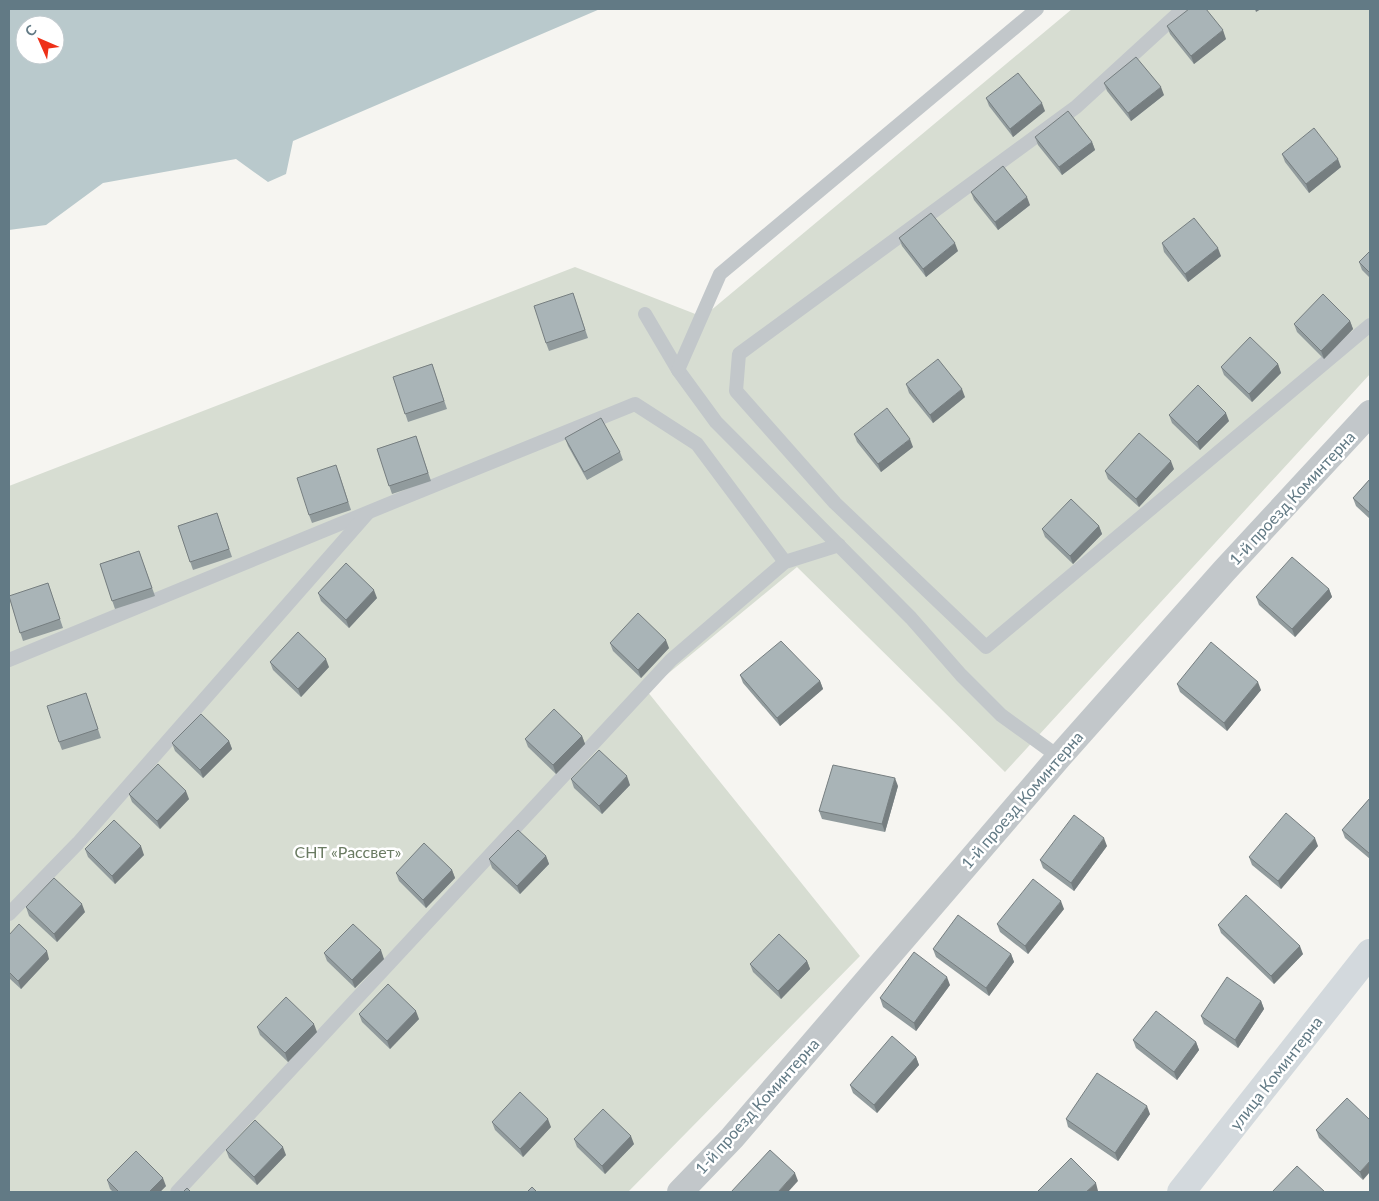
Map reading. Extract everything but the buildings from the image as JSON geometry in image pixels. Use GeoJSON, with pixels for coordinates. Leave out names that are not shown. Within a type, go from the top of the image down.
{"type":"FeatureCollection","features":[{"type":"Feature","properties":{"kind":"street","name":"1-й проезд Коминтерна"},"geometry":{"type":"LineString","coordinates":[[680,1192],[732,1138],[1059,757],[1224,571],[1370,413]]}},
{"type":"Feature","properties":{"kind":"street","name":"улица Коминтерна"},"geometry":{"type":"LineString","coordinates":[[1181,1192],[1370,953]]}},
{"type":"Feature","properties":{"kind":"lane"},"geometry":{"type":"LineString","coordinates":[[678,370],[720,274],[1037,9]]}},
{"type":"Feature","properties":{"kind":"lane"},"geometry":{"type":"LineString","coordinates":[[1183,9],[1076,106],[739,354],[736,391],[835,503],[986,647],[1370,325]]}},
{"type":"Feature","properties":{"kind":"lane"},"geometry":{"type":"LineString","coordinates":[[645,314],[678,370],[716,422],[911,618],[961,675],[1001,715],[1059,757]]}},
{"type":"Feature","properties":{"kind":"lane"},"geometry":{"type":"LineString","coordinates":[[9,660],[635,404],[697,444],[786,562]]}},
{"type":"Feature","properties":{"kind":"lane"},"geometry":{"type":"LineString","coordinates":[[9,914],[78,843],[369,512]]}},
{"type":"Feature","properties":{"kind":"lane"},"geometry":{"type":"LineString","coordinates":[[177,1192],[671,660],[786,562],[839,545]]}},
{"type":"Feature","properties":{"kind":"green space","name":"СНТ «Рассвет»"},"geometry":{"type":"Polygon","coordinates":[[[1072,9],[1370,9],[1370,374],[1005,772],[797,567],[647,691],[860,956],[628,1192],[9,1192],[9,486],[575,267],[703,317],[1072,9]]]}},
{"type":"Feature","properties":{"kind":"shaded area"},"geometry":{"type":"Polygon","coordinates":[[[9,9],[600,9],[293,141],[286,174],[268,182],[236,159],[103,183],[46,225],[9,230],[9,9]]]}}]}
